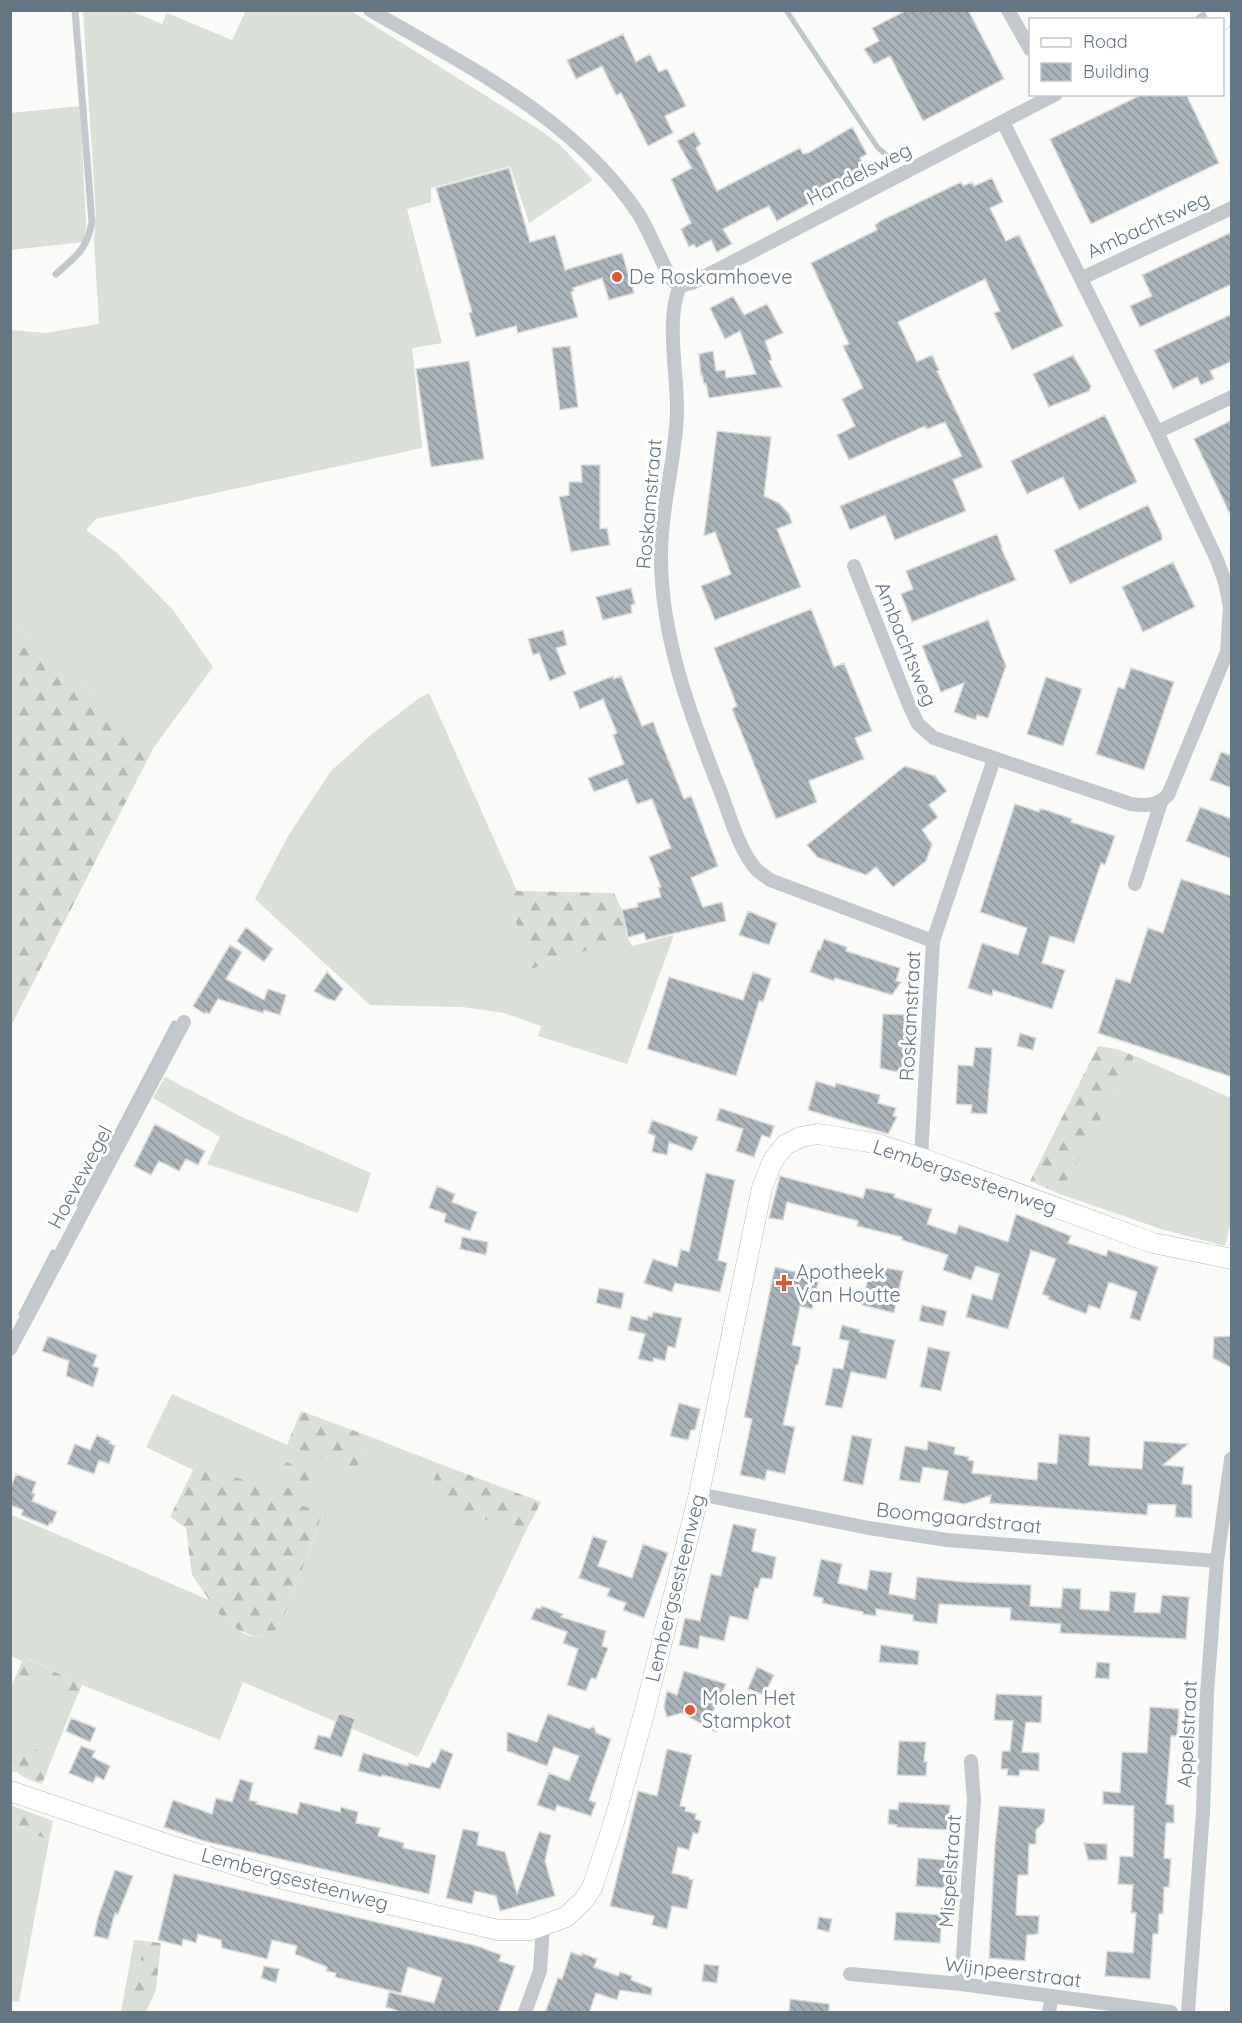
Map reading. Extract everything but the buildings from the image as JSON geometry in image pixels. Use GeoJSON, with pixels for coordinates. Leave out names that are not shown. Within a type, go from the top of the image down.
{"type":"FeatureCollection","features":[{"type":"Feature","properties":{"kind":"street"},"geometry":{"type":"LineString","coordinates":[[370,10],[509,93],[541,114],[588,153],[615,183],[638,214],[671,279],[680,286]]}},
{"type":"Feature","properties":{"kind":"street"},"geometry":{"type":"LineString","coordinates":[[1008,10],[1029,47]]}},
{"type":"Feature","properties":{"kind":"street","name":"Handelsweg"},"geometry":{"type":"LineString","coordinates":[[680,286],[692,284],[1054,96]]}},
{"type":"Feature","properties":{"kind":"street","name":"Ambachtsweg"},"geometry":{"type":"LineString","coordinates":[[1003,122],[1082,278],[1228,580],[1230,607],[1227,652],[1176,779],[1168,795],[1161,802],[1135,884]]}},
{"type":"Feature","properties":{"kind":"street","name":"Ambachtsweg"},"geometry":{"type":"LineString","coordinates":[[1082,278],[1232,208]]}},
{"type":"Feature","properties":{"kind":"street","name":"Roskamstraat"},"geometry":{"type":"LineString","coordinates":[[680,286],[675,297],[674,332],[677,411],[661,550],[667,623],[674,656],[715,777],[746,854],[756,869],[770,880],[933,941],[921,1158]]}},
{"type":"Feature","properties":{"kind":"street"},"geometry":{"type":"LineString","coordinates":[[1157,432],[1232,397]]}},
{"type":"Feature","properties":{"kind":"street","name":"Ambachtsweg"},"geometry":{"type":"LineString","coordinates":[[854,566],[918,724],[934,738],[1131,804],[1146,806],[1161,802]]}},
{"type":"Feature","properties":{"kind":"street"},"geometry":{"type":"LineString","coordinates":[[933,941],[994,759]]}},
{"type":"Feature","properties":{"kind":"street","name":"Hoevewegel"},"geometry":{"type":"LineString","coordinates":[[10,1349],[184,1022]]}},
{"type":"Feature","properties":{"kind":"street","name":"Lembergsesteenweg"},"geometry":{"type":"LineString","coordinates":[[10,1791],[172,1846],[279,1878],[498,1930],[530,1930],[566,1917],[592,1888],[614,1822],[645,1710],[699,1494],[762,1188],[773,1160],[784,1145],[801,1137],[818,1134],[874,1143],[921,1158],[1153,1244],[1232,1259]]}},
{"type":"Feature","properties":{"kind":"street","name":"Appelstraat"},"geometry":{"type":"LineString","coordinates":[[1188,2013],[1203,1812],[1207,1693],[1217,1561],[1231,1459]]}},
{"type":"Feature","properties":{"kind":"street","name":"Boomgaardstraat"},"geometry":{"type":"LineString","coordinates":[[699,1494],[868,1528],[947,1540],[1217,1561]]}},
{"type":"Feature","properties":{"kind":"street","name":"Mispelstraat"},"geometry":{"type":"LineString","coordinates":[[961,1984],[974,1801],[971,1761]]}},
{"type":"Feature","properties":{"kind":"street"},"geometry":{"type":"LineString","coordinates":[[525,2013],[540,1971],[543,1927]]}},
{"type":"Feature","properties":{"kind":"street","name":"Wijnpeerstraat"},"geometry":{"type":"LineString","coordinates":[[850,1974],[961,1984],[1171,2013]]}},
{"type":"Feature","properties":{"kind":"street"},"geometry":{"type":"LineString","coordinates":[[1049,2013],[1052,1996]]}},
{"type":"Feature","properties":{"kind":"lane"},"geometry":{"type":"LineString","coordinates":[[56,274],[83,250],[92,222],[75,10]]}},
{"type":"Feature","properties":{"kind":"green space"},"geometry":{"type":"Polygon","coordinates":[[[83,11],[131,11],[162,24],[167,13],[232,40],[246,11],[351,11],[540,130],[560,145],[593,180],[529,223],[510,166],[431,188],[431,202],[407,209],[442,343],[412,348],[422,448],[96,519],[86,530],[117,553],[173,610],[213,667],[154,747],[11,620],[11,330],[45,333],[99,324],[94,240],[96,216],[83,11]]]}},
{"type":"Feature","properties":{"kind":"green space"},"geometry":{"type":"Polygon","coordinates":[[[80,106],[86,227],[83,242],[11,250],[10,113],[80,106]]]}},
{"type":"Feature","properties":{"kind":"green space"},"geometry":{"type":"Polygon","coordinates":[[[11,620],[154,747],[11,1026],[11,620]]]}},
{"type":"Feature","properties":{"kind":"green space"},"geometry":{"type":"Polygon","coordinates":[[[429,693],[517,891],[510,897],[528,970],[627,937],[632,946],[674,935],[627,1064],[538,1036],[541,1026],[504,1013],[462,1007],[370,1005],[255,899],[288,836],[331,771],[372,734],[429,693]]]}},
{"type":"Feature","properties":{"kind":"green space"},"geometry":{"type":"Polygon","coordinates":[[[517,891],[614,893],[622,910],[627,937],[528,970],[510,897],[517,891]]]}},
{"type":"Feature","properties":{"kind":"green space"},"geometry":{"type":"Polygon","coordinates":[[[1098,1046],[1117,1049],[1135,1056],[1060,1194],[1030,1181],[1098,1046]]]}},
{"type":"Feature","properties":{"kind":"green space"},"geometry":{"type":"Polygon","coordinates":[[[1135,1056],[1231,1098],[1232,1218],[1225,1246],[1161,1229],[1060,1194],[1135,1056]]]}},
{"type":"Feature","properties":{"kind":"green space"},"geometry":{"type":"Polygon","coordinates":[[[165,1077],[240,1116],[371,1173],[358,1213],[207,1164],[220,1137],[153,1098],[165,1077]]]}},
{"type":"Feature","properties":{"kind":"green space"},"geometry":{"type":"Polygon","coordinates":[[[172,1394],[287,1445],[355,1471],[371,1437],[440,1464],[426,1499],[525,1533],[418,1757],[243,1682],[220,1740],[82,1685],[25,1657],[22,1661],[11,1656],[10,1514],[211,1601],[225,1619],[244,1634],[259,1637],[273,1635],[288,1608],[323,1513],[300,1505],[271,1489],[196,1464],[193,1470],[146,1447],[172,1394]]]}},
{"type":"Feature","properties":{"kind":"green space"},"geometry":{"type":"Polygon","coordinates":[[[301,1411],[371,1437],[355,1471],[287,1445],[301,1411]]]}},
{"type":"Feature","properties":{"kind":"green space"},"geometry":{"type":"Polygon","coordinates":[[[286,1462],[313,1473],[300,1505],[323,1512],[288,1608],[273,1635],[256,1637],[238,1630],[219,1614],[192,1575],[186,1528],[170,1517],[196,1464],[271,1489],[286,1462]]]}},
{"type":"Feature","properties":{"kind":"green space"},"geometry":{"type":"Polygon","coordinates":[[[440,1464],[541,1502],[525,1533],[426,1499],[440,1464]]]}},
{"type":"Feature","properties":{"kind":"green space"},"geometry":{"type":"Polygon","coordinates":[[[24,1657],[82,1685],[75,1701],[54,1678],[45,1676],[32,1679],[17,1673],[24,1657]]]}},
{"type":"Feature","properties":{"kind":"green space"},"geometry":{"type":"Polygon","coordinates":[[[17,1673],[31,1678],[51,1677],[64,1687],[75,1701],[53,1756],[33,1748],[12,1766],[17,1773],[11,1771],[10,1690],[17,1673]]]}},
{"type":"Feature","properties":{"kind":"green space"},"geometry":{"type":"Polygon","coordinates":[[[22,1747],[33,1748],[53,1756],[42,1784],[24,1777],[15,1770],[11,1752],[22,1747]]]}},
{"type":"Feature","properties":{"kind":"green space"},"geometry":{"type":"Polygon","coordinates":[[[10,1805],[53,1821],[49,1840],[11,1824],[10,1805]]]}},
{"type":"Feature","properties":{"kind":"green space"},"geometry":{"type":"Polygon","coordinates":[[[11,1824],[49,1840],[19,2002],[11,2001],[11,1824]]]}},
{"type":"Feature","properties":{"kind":"green space"},"geometry":{"type":"Polygon","coordinates":[[[134,1940],[145,1941],[129,2012],[121,2012],[134,1940]]]}},
{"type":"Feature","properties":{"kind":"green space"},"geometry":{"type":"Polygon","coordinates":[[[145,1941],[161,1943],[156,1990],[146,2012],[129,2012],[145,1941]]]}},
{"type":"Feature","properties":{"kind":"waterway"},"geometry":{"type":"LineString","coordinates":[[786,10],[878,148],[889,157]]}},
{"type":"Feature","properties":{"kind":"waterway"},"geometry":{"type":"LineString","coordinates":[[79,1205],[174,1023]]}},
{"type":"Feature","properties":{"kind":"waterway"},"geometry":{"type":"LineString","coordinates":[[21,1314],[53,1252]]}},
{"type":"Feature","properties":{"kind":"place","name":"De Roskamhoeve"},"geometry":{"type":"Point","coordinates":[617,277]}},
{"type":"Feature","properties":{"kind":"place","name":"Apotheek Van Houtte"},"geometry":{"type":"Point","coordinates":[784,1283]}},
{"type":"Feature","properties":{"kind":"place","name":"Molen Het Stampkot"},"geometry":{"type":"Point","coordinates":[690,1710]}}]}
